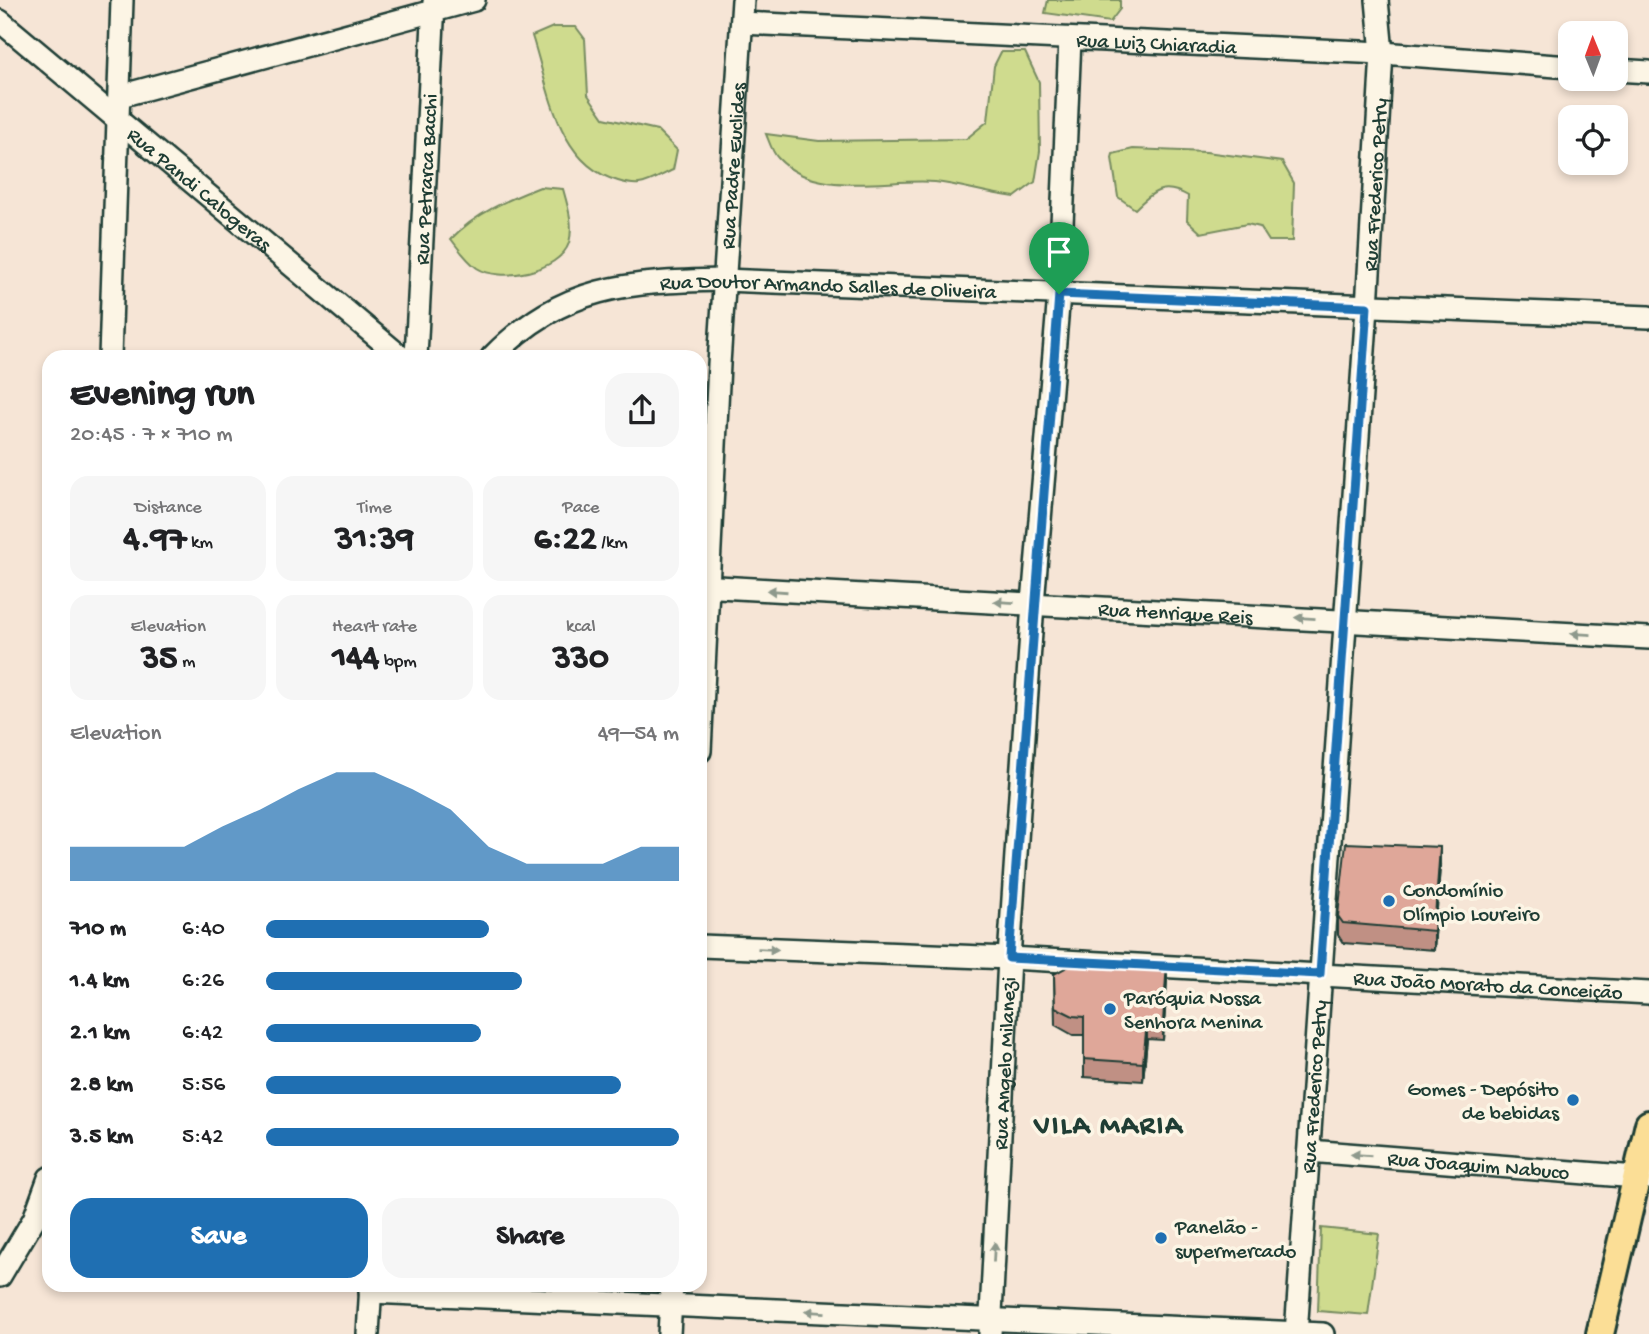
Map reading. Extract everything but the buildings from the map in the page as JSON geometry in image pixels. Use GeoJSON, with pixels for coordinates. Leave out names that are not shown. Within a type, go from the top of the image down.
{"type":"FeatureCollection","features":[{"type":"Feature","properties":{"kind":"main road"},"geometry":{"type":"LineString","coordinates":[[1600,1334],[1643,1177],[1649,1124]]}},
{"type":"Feature","properties":{"kind":"street"},"geometry":{"type":"LineString","coordinates":[[110,350],[122,0]]}},
{"type":"Feature","properties":{"kind":"street"},"geometry":{"type":"LineString","coordinates":[[120,96],[434,6],[474,0]]}},
{"type":"Feature","properties":{"kind":"street","name":"Rua Padre Euclides"},"geometry":{"type":"LineString","coordinates":[[707,540],[743,0]]}},
{"type":"Feature","properties":{"kind":"street","name":"Rua Frederico Petry"},"geometry":{"type":"LineString","coordinates":[[1296,1333],[1367,307],[1382,53],[1377,0]]}},
{"type":"Feature","properties":{"kind":"street","name":"Rua Petrarca Bacchi"},"geometry":{"type":"LineString","coordinates":[[416,350],[434,6]]}},
{"type":"Feature","properties":{"kind":"street","name":"Rua Pandi Calogeras"},"geometry":{"type":"LineString","coordinates":[[0,21],[393,350]]}},
{"type":"Feature","properties":{"kind":"street","name":"Rua Luiz Chiaradia"},"geometry":{"type":"LineString","coordinates":[[742,23],[1382,53],[1558,65]]}},
{"type":"Feature","properties":{"kind":"street","name":"Rua Angelo Milanezi"},"geometry":{"type":"LineString","coordinates":[[990,1327],[1009,958],[1033,603],[1059,294],[1070,39]]}},
{"type":"Feature","properties":{"kind":"street"},"geometry":{"type":"LineString","coordinates":[[1628,71],[1649,72]]}},
{"type":"Feature","properties":{"kind":"street","name":"Rua Doutor Armando Salles de Oliveira"},"geometry":{"type":"LineString","coordinates":[[499,350],[549,310],[598,290],[655,281],[724,280],[1649,317]]}},
{"type":"Feature","properties":{"kind":"street","name":"Rua Henrique Reis"},"geometry":{"type":"LineString","coordinates":[[707,586],[1649,638]]}},
{"type":"Feature","properties":{"kind":"street","name":"Rua João Morato da Conceição"},"geometry":{"type":"LineString","coordinates":[[707,946],[1009,958],[1649,993]]}},
{"type":"Feature","properties":{"kind":"street","name":"Rua Joaquim Nabuco"},"geometry":{"type":"LineString","coordinates":[[1308,1151],[1643,1177]]}},
{"type":"Feature","properties":{"kind":"street"},"geometry":{"type":"LineString","coordinates":[[0,1276],[34,1219],[42,1197]]}},
{"type":"Feature","properties":{"kind":"street"},"geometry":{"type":"LineString","coordinates":[[368,1334],[371,1292]]}},
{"type":"Feature","properties":{"kind":"street"},"geometry":{"type":"LineString","coordinates":[[542,1292],[671,1295],[990,1327],[1323,1334]]}},
{"type":"Feature","properties":{"kind":"street"},"geometry":{"type":"LineString","coordinates":[[669,1334],[671,1295]]}},
{"type":"Feature","properties":{"kind":"green space"},"geometry":{"type":"Polygon","coordinates":[[[1048,0],[1120,0],[1120,9],[1110,22],[1045,13],[1048,0]]]}},
{"type":"Feature","properties":{"kind":"green space"},"geometry":{"type":"Polygon","coordinates":[[[553,27],[576,27],[585,39],[588,95],[604,118],[657,130],[677,150],[673,170],[648,182],[631,184],[597,172],[581,158],[558,122],[532,36],[553,27]]]}},
{"type":"Feature","properties":{"kind":"green space"},"geometry":{"type":"Polygon","coordinates":[[[1001,52],[1025,52],[1039,82],[1040,151],[1035,182],[1015,197],[935,182],[832,183],[794,171],[772,150],[766,134],[819,141],[966,139],[988,121],[994,66],[1001,52]]]}},
{"type":"Feature","properties":{"kind":"green space"},"geometry":{"type":"Polygon","coordinates":[[[1133,149],[1206,152],[1282,162],[1294,183],[1292,241],[1269,241],[1260,227],[1247,224],[1201,233],[1187,220],[1188,196],[1172,190],[1153,193],[1135,209],[1118,197],[1112,158],[1113,154],[1133,149]]]}},
{"type":"Feature","properties":{"kind":"green space"},"geometry":{"type":"Polygon","coordinates":[[[540,187],[563,189],[570,216],[569,243],[554,261],[528,272],[487,272],[473,265],[451,239],[481,215],[540,187]]]}},
{"type":"Feature","properties":{"kind":"green space"},"geometry":{"type":"Polygon","coordinates":[[[1321,1228],[1379,1234],[1368,1315],[1318,1311],[1321,1228]]]}},
{"type":"Feature","properties":{"kind":"place","name":"Condomínio Olímpio Loureiro"},"geometry":{"type":"Point","coordinates":[1389,901]}},
{"type":"Feature","properties":{"kind":"place","name":"Paróquia Nossa Senhora Menina"},"geometry":{"type":"Point","coordinates":[1110,1009]}},
{"type":"Feature","properties":{"kind":"place","name":"Gomes - Depósito de bebidas"},"geometry":{"type":"Point","coordinates":[1573,1100]}},
{"type":"Feature","properties":{"kind":"place","name":"Panelão - supermercado"},"geometry":{"type":"Point","coordinates":[1161,1238]}},
{"type":"Feature","properties":{"kind":"district","name":"VILA MARIA"},"geometry":{"type":"Point","coordinates":[1109,1123]}},
{"type":"Feature","properties":{"kind":"route"},"geometry":{"type":"LineString","coordinates":[[1059,294],[1367,307],[1347,621],[1320,974],[1009,958],[1033,603],[1059,294]]}}]}
